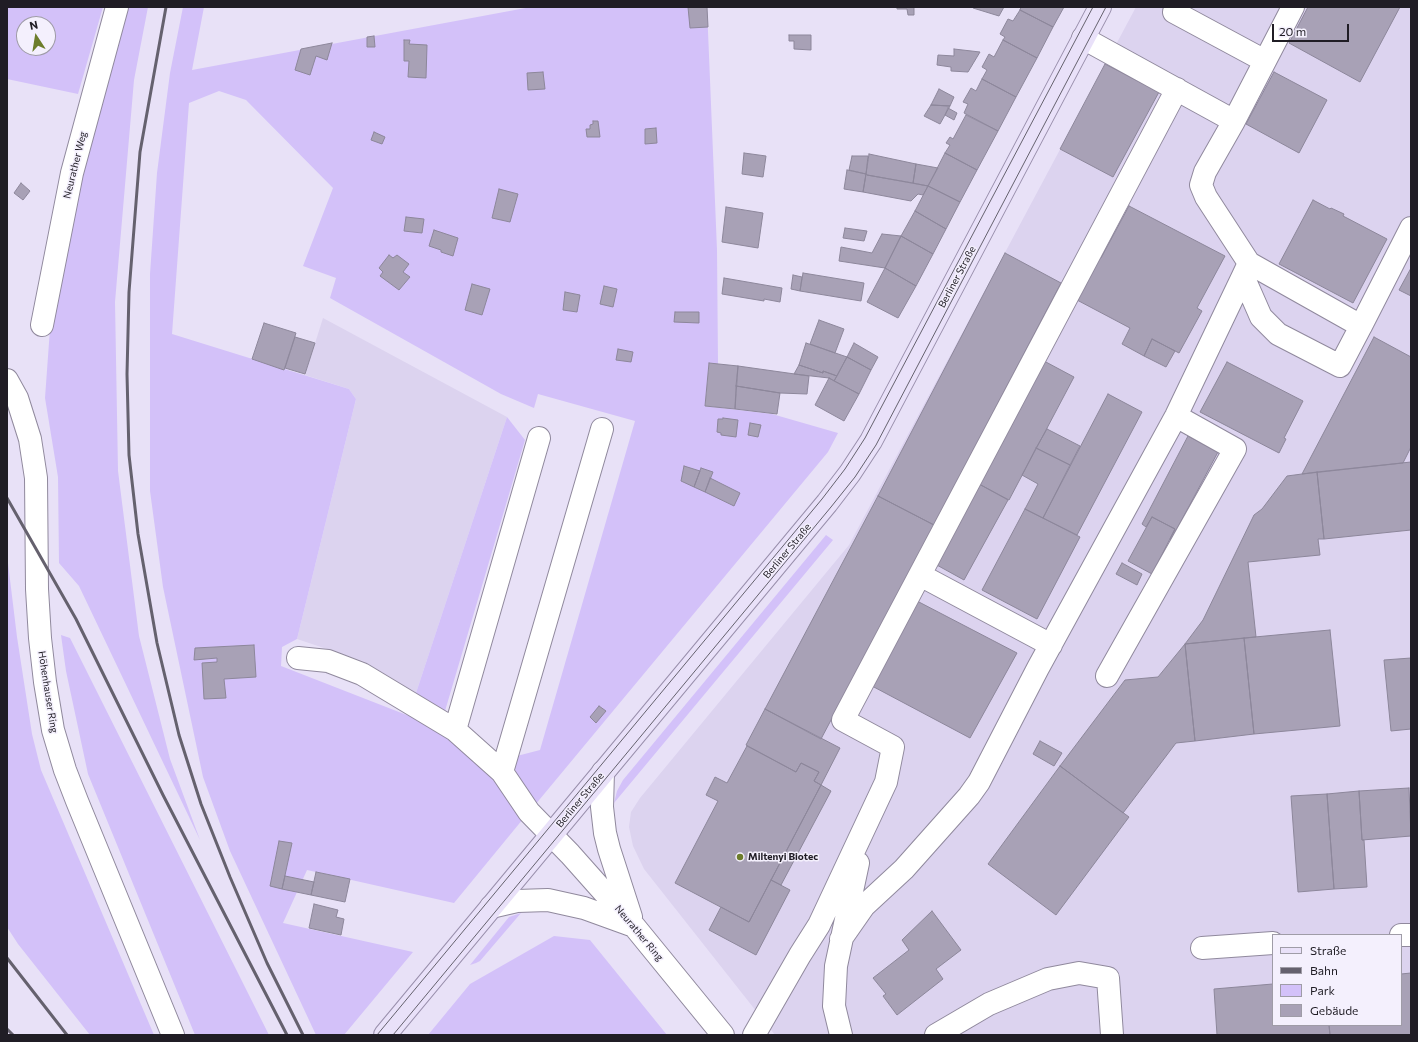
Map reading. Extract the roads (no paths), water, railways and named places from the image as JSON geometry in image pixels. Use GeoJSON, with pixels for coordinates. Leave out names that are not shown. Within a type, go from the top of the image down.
{"type":"FeatureCollection","features":[{"type":"Feature","properties":{"kind":"main road","name":"Berliner Straße"},"geometry":{"type":"LineString","coordinates":[[385,1035],[827,503],[854,466],[874,434],[1100,7]]}},
{"type":"Feature","properties":{"kind":"street","name":"Neurather Weg"},"geometry":{"type":"LineString","coordinates":[[42,325],[72,173],[117,7]]}},
{"type":"Feature","properties":{"kind":"street"},"geometry":{"type":"LineString","coordinates":[[1293,7],[1205,172],[1201,185],[1246,270],[1261,317],[1278,334],[1340,366],[1411,228]]}},
{"type":"Feature","properties":{"kind":"street"},"geometry":{"type":"LineString","coordinates":[[1174,12],[1265,60]]}},
{"type":"Feature","properties":{"kind":"street"},"geometry":{"type":"LineString","coordinates":[[1083,38],[1234,120]]}},
{"type":"Feature","properties":{"kind":"street"},"geometry":{"type":"LineString","coordinates":[[754,1035],[819,925],[886,782],[893,747],[843,720],[1177,89]]}},
{"type":"Feature","properties":{"kind":"street"},"geometry":{"type":"LineString","coordinates":[[1246,270],[1361,326]]}},
{"type":"Feature","properties":{"kind":"street"},"geometry":{"type":"LineString","coordinates":[[841,939],[864,906],[904,869],[969,796],[979,782],[1051,645],[1176,416],[1246,270]]}},
{"type":"Feature","properties":{"kind":"street","name":"Höhenhauser Ring"},"geometry":{"type":"LineString","coordinates":[[7,380],[17,398],[30,439],[36,478],[37,589],[40,638],[52,730],[77,801],[173,1035]]}},
{"type":"Feature","properties":{"kind":"street"},"geometry":{"type":"LineString","coordinates":[[1107,676],[1235,449],[1176,416]]}},
{"type":"Feature","properties":{"kind":"street"},"geometry":{"type":"LineString","coordinates":[[502,772],[602,429]]}},
{"type":"Feature","properties":{"kind":"street"},"geometry":{"type":"LineString","coordinates":[[455,730],[539,438]]}},
{"type":"Feature","properties":{"kind":"street"},"geometry":{"type":"LineString","coordinates":[[920,575],[1051,645]]}},
{"type":"Feature","properties":{"kind":"street","name":"Neurather Ring"},"geometry":{"type":"LineString","coordinates":[[298,658],[328,661],[362,674],[455,730],[502,772],[529,812],[551,834],[634,926],[723,1035]]}},
{"type":"Feature","properties":{"kind":"street"},"geometry":{"type":"LineString","coordinates":[[603,772],[602,807],[605,833],[634,926]]}},
{"type":"Feature","properties":{"kind":"street"},"geometry":{"type":"LineString","coordinates":[[841,1035],[834,1006],[836,966],[867,824]]}},
{"type":"Feature","properties":{"kind":"street"},"geometry":{"type":"LineString","coordinates":[[491,907],[517,901],[548,900],[584,908],[634,926]]}},
{"type":"Feature","properties":{"kind":"street"},"geometry":{"type":"LineString","coordinates":[[1202,948],[1272,943]]}},
{"type":"Feature","properties":{"kind":"street"},"geometry":{"type":"LineString","coordinates":[[936,1035],[989,1004],[1048,979],[1079,973],[1108,978],[1112,1035]]}},
{"type":"Feature","properties":{"kind":"tram line"},"geometry":{"type":"LineString","coordinates":[[377,1035],[822,499],[845,469],[865,438],[1093,7]]}},
{"type":"Feature","properties":{"kind":"tram line"},"geometry":{"type":"LineString","coordinates":[[393,1035],[855,477],[876,445],[1106,7]]}},
{"type":"Feature","properties":{"kind":"railway"},"geometry":{"type":"LineString","coordinates":[[166,7],[140,152],[129,292],[127,374],[129,455],[138,534],[157,643],[179,735],[201,804],[230,877],[267,963],[303,1035]]}},
{"type":"Feature","properties":{"kind":"railway"},"geometry":{"type":"LineString","coordinates":[[7,498],[76,619],[163,795],[287,1035]]}},
{"type":"Feature","properties":{"kind":"railway"},"geometry":{"type":"LineString","coordinates":[[7,958],[67,1035]]}},
{"type":"Feature","properties":{"kind":"railway"},"geometry":{"type":"LineString","coordinates":[[7,1029],[13,1035]]}},
{"type":"Feature","properties":{"kind":"place","name":"Miltenyi Biotec"},"geometry":{"type":"Point","coordinates":[740,857]}}]}
